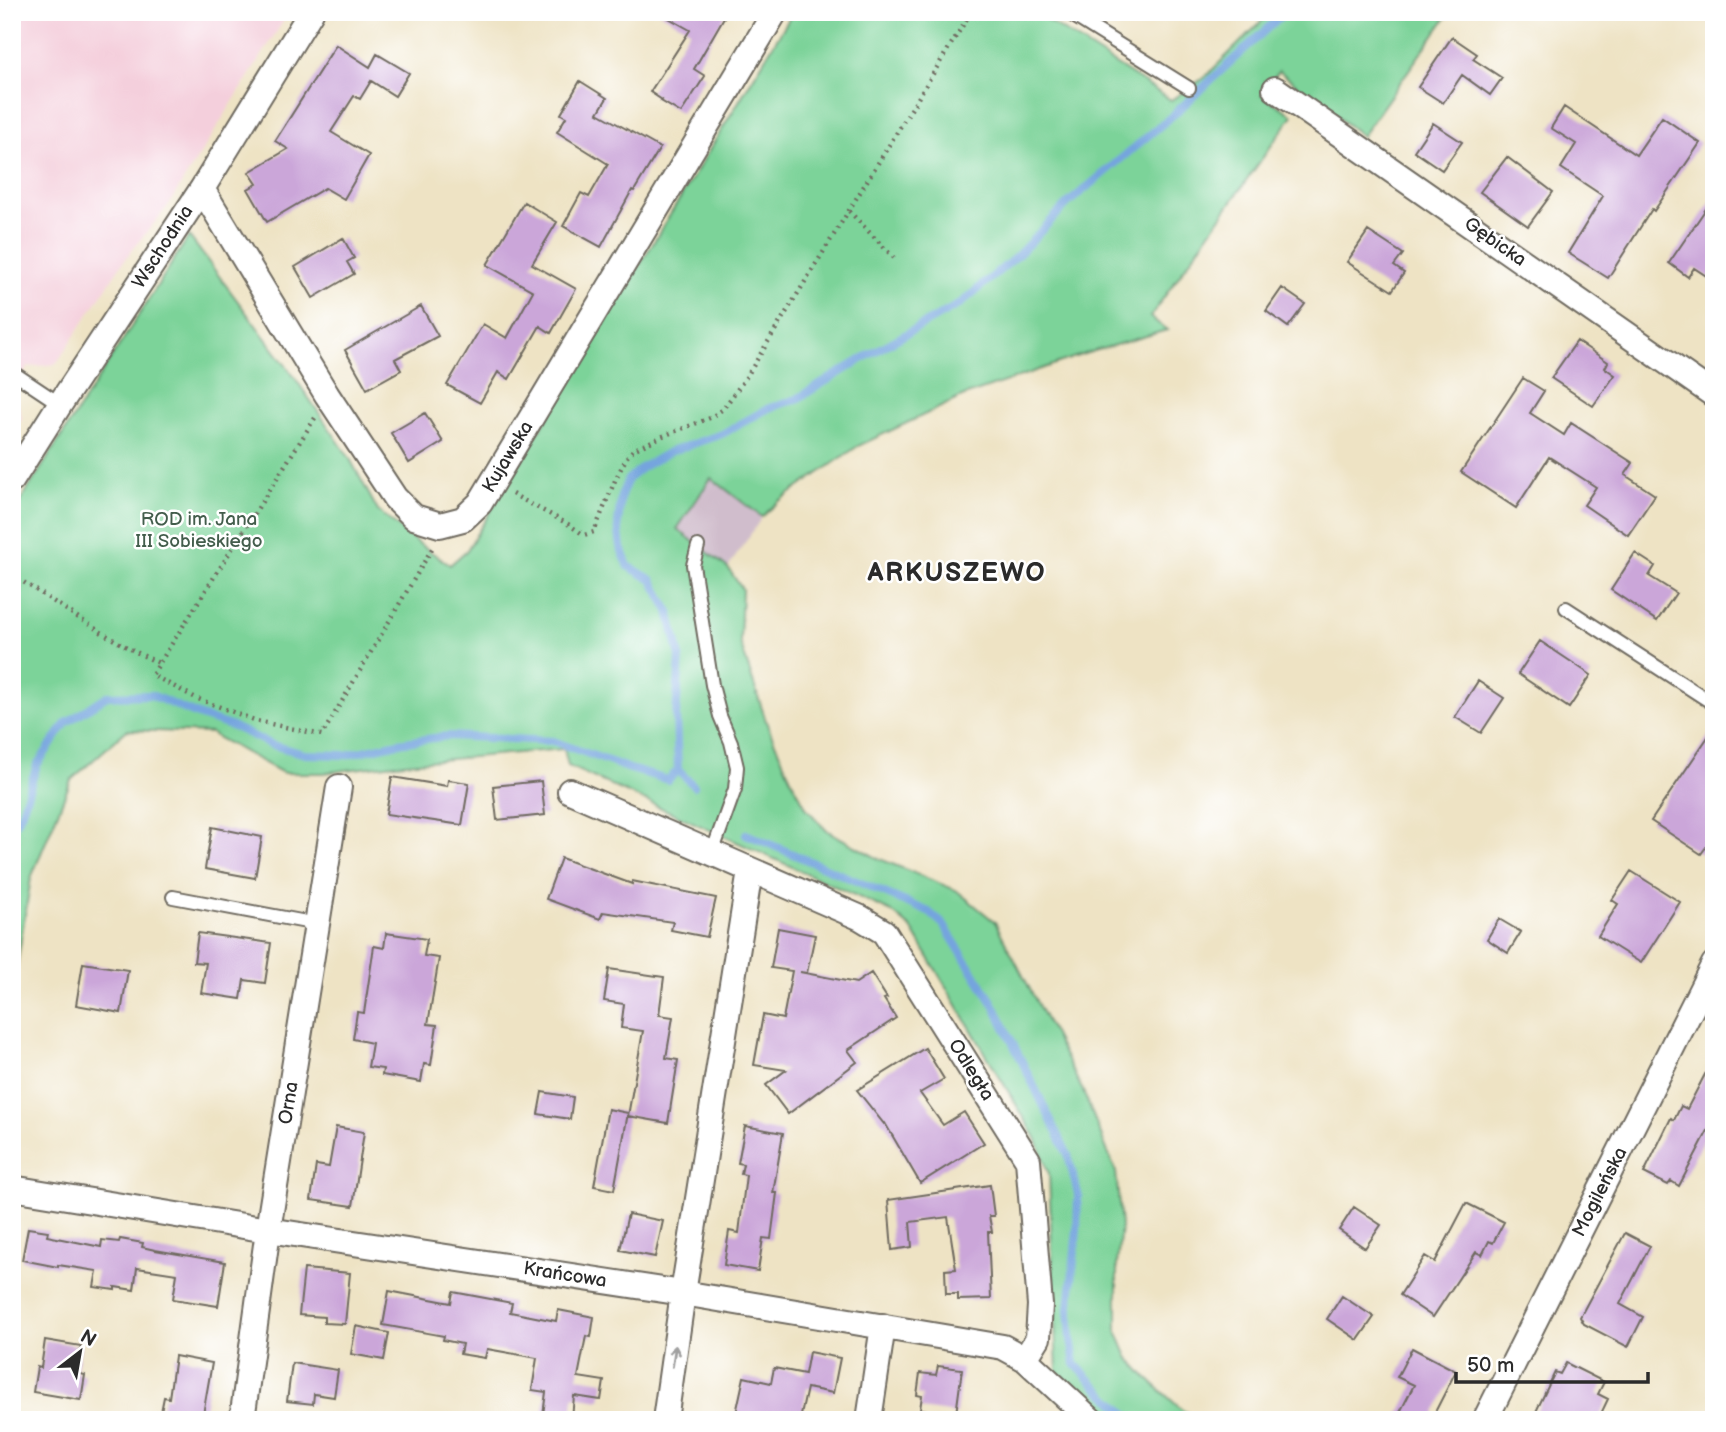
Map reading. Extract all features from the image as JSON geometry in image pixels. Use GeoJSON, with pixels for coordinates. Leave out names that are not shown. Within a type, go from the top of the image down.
{"type":"FeatureCollection","features":[{"type":"Feature","properties":{"kind":"street","name":"Wschodnia"},"geometry":{"type":"LineString","coordinates":[[12,480],[202,189],[311,12]]}},
{"type":"Feature","properties":{"kind":"street","name":"Kujawska"},"geometry":{"type":"LineString","coordinates":[[440,525],[463,519],[480,503],[775,12]]}},
{"type":"Feature","properties":{"kind":"street","name":"Gębicka"},"geometry":{"type":"LineString","coordinates":[[1275,89],[1714,395]]}},
{"type":"Feature","properties":{"kind":"street"},"geometry":{"type":"LineString","coordinates":[[202,189],[327,395],[395,498],[414,517],[440,525]]}},
{"type":"Feature","properties":{"kind":"street","name":"Orna"},"geometry":{"type":"LineString","coordinates":[[242,1420],[268,1230],[339,787]]}},
{"type":"Feature","properties":{"kind":"street","name":"Odległa"},"geometry":{"type":"LineString","coordinates":[[570,791],[861,918],[884,932],[1028,1160],[1041,1305],[1038,1338],[1025,1359]]}},
{"type":"Feature","properties":{"kind":"street"},"geometry":{"type":"LineString","coordinates":[[665,1420],[682,1293],[750,871]]}},
{"type":"Feature","properties":{"kind":"street","name":"Mogileńska"},"geometry":{"type":"LineString","coordinates":[[1485,1420],[1714,964]]}},
{"type":"Feature","properties":{"kind":"street","name":"Krańcowa"},"geometry":{"type":"LineString","coordinates":[[12,1188],[682,1293],[1003,1347],[1025,1359],[1091,1420]]}},
{"type":"Feature","properties":{"kind":"street"},"geometry":{"type":"LineString","coordinates":[[869,1420],[883,1326]]}},
{"type":"Feature","properties":{"kind":"lane"},"geometry":{"type":"LineString","coordinates":[[1067,12],[1189,88]]}},
{"type":"Feature","properties":{"kind":"lane"},"geometry":{"type":"LineString","coordinates":[[12,372],[60,404]]}},
{"type":"Feature","properties":{"kind":"lane"},"geometry":{"type":"LineString","coordinates":[[698,546],[693,565],[712,685],[737,767],[735,789],[712,853]]}},
{"type":"Feature","properties":{"kind":"lane"},"geometry":{"type":"LineString","coordinates":[[1566,608],[1714,704]]}},
{"type":"Feature","properties":{"kind":"lane"},"geometry":{"type":"LineString","coordinates":[[173,897],[317,923]]}},
{"type":"Feature","properties":{"kind":"path"},"geometry":{"type":"LineString","coordinates":[[493,483],[584,535],[594,532],[616,478],[633,450],[710,418],[723,409],[747,376],[971,12]]}},
{"type":"Feature","properties":{"kind":"path"},"geometry":{"type":"LineString","coordinates":[[849,211],[897,261]]}},
{"type":"Feature","properties":{"kind":"path"},"geometry":{"type":"LineString","coordinates":[[327,395],[152,675],[195,698],[257,721],[322,735],[431,552],[440,525]]}},
{"type":"Feature","properties":{"kind":"path"},"geometry":{"type":"LineString","coordinates":[[12,575],[132,651],[159,663]]}},
{"type":"Feature","properties":{"kind":"shaded area"},"geometry":{"type":"Polygon","coordinates":[[[12,12],[289,12],[167,207],[123,262],[56,364],[28,367],[14,389],[22,418],[12,433],[12,12]]]}},
{"type":"Feature","properties":{"kind":"shaded area"},"geometry":{"type":"Polygon","coordinates":[[[710,476],[762,517],[728,568],[677,529],[710,476]]]}},
{"type":"Feature","properties":{"kind":"green space","name":"ROD im. Jana III Sobieskiego"},"geometry":{"type":"Polygon","coordinates":[[[793,12],[1034,12],[1171,100],[1205,77],[1271,12],[1450,12],[1362,136],[1279,71],[1262,95],[1293,115],[1150,317],[1167,330],[1084,354],[964,396],[858,446],[778,502],[762,517],[711,478],[677,529],[728,568],[742,589],[740,642],[768,727],[807,809],[826,830],[875,857],[956,890],[995,922],[1083,1091],[1116,1172],[1121,1226],[1117,1264],[1117,1331],[1128,1357],[1147,1378],[1181,1409],[1198,1420],[1112,1420],[1057,1371],[1049,1174],[1036,1138],[911,928],[892,912],[568,766],[564,749],[323,773],[283,773],[211,733],[127,730],[71,780],[31,878],[12,995],[12,514],[189,236],[293,375],[349,457],[378,511],[450,565],[467,550],[793,12]]]}},
{"type":"Feature","properties":{"kind":"building"},"geometry":{"type":"Polygon","coordinates":[[[658,12],[727,12],[694,69],[705,76],[681,113],[650,92],[690,30],[658,12]]]}},
{"type":"Feature","properties":{"kind":"building"},"geometry":{"type":"Polygon","coordinates":[[[1452,37],[1477,54],[1473,59],[1502,78],[1490,95],[1462,75],[1443,103],[1418,87],[1452,37]]]}},
{"type":"Feature","properties":{"kind":"building"},"geometry":{"type":"Polygon","coordinates":[[[336,45],[370,67],[377,54],[409,73],[395,96],[371,81],[360,99],[354,96],[331,132],[369,155],[344,199],[325,188],[267,222],[248,189],[257,184],[249,172],[288,149],[275,141],[336,45]]]}},
{"type":"Feature","properties":{"kind":"building"},"geometry":{"type":"Polygon","coordinates":[[[580,81],[607,98],[598,113],[660,148],[634,191],[632,190],[601,247],[563,226],[581,193],[589,197],[608,164],[557,132],[566,117],[561,114],[580,81]]]}},
{"type":"Feature","properties":{"kind":"building"},"geometry":{"type":"Polygon","coordinates":[[[1564,107],[1636,155],[1662,117],[1700,143],[1654,211],[1652,209],[1608,278],[1568,253],[1603,196],[1561,168],[1576,144],[1551,128],[1564,107]]]}},
{"type":"Feature","properties":{"kind":"building"},"geometry":{"type":"Polygon","coordinates":[[[1433,123],[1462,142],[1442,170],[1414,151],[1433,123]]]}},
{"type":"Feature","properties":{"kind":"building"},"geometry":{"type":"Polygon","coordinates":[[[1507,157],[1553,192],[1528,226],[1480,192],[1507,157]]]}},
{"type":"Feature","properties":{"kind":"building"},"geometry":{"type":"Polygon","coordinates":[[[1714,197],[1714,281],[1694,268],[1688,277],[1669,263],[1714,197]]]}},
{"type":"Feature","properties":{"kind":"building"},"geometry":{"type":"Polygon","coordinates":[[[524,202],[557,222],[532,264],[576,289],[551,333],[540,326],[509,379],[498,372],[480,403],[447,385],[483,324],[507,338],[533,291],[487,265],[524,202]]]}},
{"type":"Feature","properties":{"kind":"building"},"geometry":{"type":"Polygon","coordinates":[[[1368,231],[1403,254],[1394,266],[1404,273],[1392,291],[1347,262],[1368,231]]]}},
{"type":"Feature","properties":{"kind":"building"},"geometry":{"type":"Polygon","coordinates":[[[343,238],[354,258],[347,262],[354,274],[313,298],[295,267],[343,238]]]}},
{"type":"Feature","properties":{"kind":"building"},"geometry":{"type":"Polygon","coordinates":[[[1282,288],[1305,304],[1288,327],[1266,311],[1282,288]]]}},
{"type":"Feature","properties":{"kind":"building"},"geometry":{"type":"Polygon","coordinates":[[[421,306],[438,336],[395,359],[401,370],[367,389],[345,350],[421,306]]]}},
{"type":"Feature","properties":{"kind":"building"},"geometry":{"type":"Polygon","coordinates":[[[1577,341],[1608,362],[1605,368],[1615,375],[1593,406],[1551,378],[1577,341]]]}},
{"type":"Feature","properties":{"kind":"building"},"geometry":{"type":"Polygon","coordinates":[[[1523,378],[1544,391],[1530,413],[1564,435],[1571,423],[1633,463],[1625,475],[1655,495],[1628,535],[1584,505],[1596,487],[1549,457],[1516,508],[1461,472],[1523,378]]]}},
{"type":"Feature","properties":{"kind":"building"},"geometry":{"type":"Polygon","coordinates":[[[425,413],[443,442],[409,463],[391,433],[425,413]]]}},
{"type":"Feature","properties":{"kind":"building"},"geometry":{"type":"Polygon","coordinates":[[[1635,553],[1655,566],[1649,576],[1676,593],[1657,621],[1611,590],[1635,553]]]}},
{"type":"Feature","properties":{"kind":"building"},"geometry":{"type":"Polygon","coordinates":[[[1540,641],[1591,675],[1569,708],[1518,674],[1540,641]]]}},
{"type":"Feature","properties":{"kind":"building"},"geometry":{"type":"Polygon","coordinates":[[[1478,681],[1504,698],[1481,733],[1455,717],[1478,681]]]}},
{"type":"Feature","properties":{"kind":"building"},"geometry":{"type":"Polygon","coordinates":[[[1714,728],[1714,836],[1701,854],[1651,821],[1714,728]]]}},
{"type":"Feature","properties":{"kind":"building"},"geometry":{"type":"Polygon","coordinates":[[[392,777],[447,786],[448,780],[469,783],[462,825],[386,814],[392,777]]]}},
{"type":"Feature","properties":{"kind":"building"},"geometry":{"type":"Polygon","coordinates":[[[541,781],[545,815],[497,820],[493,786],[541,781]]]}},
{"type":"Feature","properties":{"kind":"building"},"geometry":{"type":"Polygon","coordinates":[[[212,827],[262,837],[255,878],[205,869],[212,827]]]}},
{"type":"Feature","properties":{"kind":"building"},"geometry":{"type":"Polygon","coordinates":[[[561,858],[632,884],[632,881],[716,898],[707,937],[671,930],[673,922],[603,912],[600,919],[546,899],[561,858]]]}},
{"type":"Feature","properties":{"kind":"building"},"geometry":{"type":"Polygon","coordinates":[[[1631,871],[1680,902],[1641,963],[1598,936],[1618,904],[1612,900],[1631,871]]]}},
{"type":"Feature","properties":{"kind":"building"},"geometry":{"type":"Polygon","coordinates":[[[1499,919],[1521,932],[1508,953],[1487,939],[1499,919]]]}},
{"type":"Feature","properties":{"kind":"building"},"geometry":{"type":"Polygon","coordinates":[[[778,928],[815,935],[807,973],[800,972],[856,983],[871,973],[896,1018],[848,1050],[857,1062],[788,1114],[766,1085],[786,1070],[754,1065],[763,1015],[783,1019],[792,971],[771,968],[778,928]]]}},
{"type":"Feature","properties":{"kind":"building"},"geometry":{"type":"Polygon","coordinates":[[[198,933],[271,943],[265,983],[244,980],[241,999],[201,993],[206,963],[194,962],[198,933]]]}},
{"type":"Feature","properties":{"kind":"building"},"geometry":{"type":"Polygon","coordinates":[[[386,933],[427,939],[424,956],[439,958],[428,1024],[437,1025],[431,1065],[424,1064],[421,1082],[382,1075],[383,1069],[368,1067],[372,1043],[353,1039],[357,1012],[364,1013],[374,946],[384,948],[386,933]]]}},
{"type":"Feature","properties":{"kind":"building"},"geometry":{"type":"Polygon","coordinates":[[[83,963],[128,970],[121,1013],[76,1005],[83,963]]]}},
{"type":"Feature","properties":{"kind":"building"},"geometry":{"type":"Polygon","coordinates":[[[609,969],[664,977],[659,1015],[673,1017],[666,1058],[678,1060],[668,1123],[628,1116],[643,1031],[621,1028],[624,1004],[604,1001],[609,969]]]}},
{"type":"Feature","properties":{"kind":"building"},"geometry":{"type":"Polygon","coordinates":[[[925,1048],[944,1079],[920,1093],[943,1125],[964,1112],[984,1143],[920,1183],[885,1123],[857,1090],[925,1048]]]}},
{"type":"Feature","properties":{"kind":"building"},"geometry":{"type":"Polygon","coordinates":[[[1714,1057],[1714,1119],[1679,1186],[1671,1181],[1668,1185],[1644,1173],[1671,1118],[1674,1120],[1681,1106],[1687,1109],[1714,1057]]]}},
{"type":"Feature","properties":{"kind":"building"},"geometry":{"type":"Polygon","coordinates":[[[542,1092],[573,1097],[570,1119],[538,1114],[542,1092]]]}},
{"type":"Feature","properties":{"kind":"building"},"geometry":{"type":"Polygon","coordinates":[[[608,1109],[628,1113],[614,1190],[594,1186],[608,1109]]]}},
{"type":"Feature","properties":{"kind":"building"},"geometry":{"type":"Polygon","coordinates":[[[745,1126],[783,1133],[773,1193],[777,1193],[771,1239],[763,1238],[758,1271],[724,1265],[729,1231],[739,1233],[746,1175],[741,1174],[743,1164],[738,1163],[745,1126]]]}},
{"type":"Feature","properties":{"kind":"building"},"geometry":{"type":"Polygon","coordinates":[[[336,1127],[364,1132],[353,1206],[311,1200],[316,1165],[329,1167],[336,1127]]]}},
{"type":"Feature","properties":{"kind":"building"},"geometry":{"type":"Polygon","coordinates":[[[990,1185],[994,1216],[989,1216],[992,1232],[988,1232],[991,1299],[958,1300],[958,1294],[946,1294],[945,1270],[956,1269],[948,1217],[910,1222],[912,1247],[892,1250],[888,1200],[990,1185]]]}},
{"type":"Feature","properties":{"kind":"building"},"geometry":{"type":"Polygon","coordinates":[[[1466,1203],[1504,1222],[1493,1243],[1489,1241],[1482,1255],[1476,1252],[1433,1317],[1400,1295],[1425,1256],[1435,1262],[1466,1203]]]}},
{"type":"Feature","properties":{"kind":"building"},"geometry":{"type":"Polygon","coordinates":[[[1354,1207],[1381,1225],[1365,1248],[1339,1230],[1354,1207]]]}},
{"type":"Feature","properties":{"kind":"building"},"geometry":{"type":"Polygon","coordinates":[[[628,1214],[663,1221],[655,1257],[620,1250],[628,1214]]]}},
{"type":"Feature","properties":{"kind":"building"},"geometry":{"type":"Polygon","coordinates":[[[28,1228],[48,1231],[47,1236],[101,1247],[102,1240],[119,1242],[120,1239],[143,1243],[142,1247],[155,1250],[225,1262],[218,1306],[173,1299],[177,1274],[137,1268],[134,1290],[115,1287],[115,1290],[94,1287],[97,1271],[22,1260],[28,1228]]]}},
{"type":"Feature","properties":{"kind":"building"},"geometry":{"type":"Polygon","coordinates":[[[1625,1233],[1650,1246],[1620,1304],[1643,1317],[1628,1347],[1584,1324],[1580,1317],[1625,1233]]]}},
{"type":"Feature","properties":{"kind":"building"},"geometry":{"type":"Polygon","coordinates":[[[304,1269],[350,1273],[345,1324],[324,1323],[324,1317],[299,1315],[304,1269]]]}},
{"type":"Feature","properties":{"kind":"building"},"geometry":{"type":"Polygon","coordinates":[[[389,1291],[451,1303],[453,1292],[512,1303],[510,1312],[556,1321],[558,1310],[594,1317],[591,1337],[586,1336],[578,1377],[604,1381],[601,1400],[574,1396],[572,1419],[543,1415],[546,1392],[532,1390],[537,1358],[487,1349],[485,1358],[460,1354],[462,1344],[443,1340],[444,1336],[383,1325],[389,1291]]]}},
{"type":"Feature","properties":{"kind":"building"},"geometry":{"type":"Polygon","coordinates":[[[1342,1296],[1374,1317],[1358,1340],[1327,1319],[1342,1296]]]}},
{"type":"Feature","properties":{"kind":"building"},"geometry":{"type":"Polygon","coordinates":[[[356,1326],[389,1333],[384,1360],[351,1354],[356,1326]]]}},
{"type":"Feature","properties":{"kind":"building"},"geometry":{"type":"Polygon","coordinates":[[[45,1340],[81,1346],[76,1373],[85,1375],[81,1400],[33,1392],[37,1367],[41,1368],[45,1340]]]}},
{"type":"Feature","properties":{"kind":"building"},"geometry":{"type":"Polygon","coordinates":[[[1412,1348],[1456,1371],[1431,1420],[1396,1420],[1414,1385],[1397,1377],[1412,1348]]]}},
{"type":"Feature","properties":{"kind":"building"},"geometry":{"type":"Polygon","coordinates":[[[809,1352],[840,1358],[833,1393],[807,1388],[800,1420],[735,1418],[744,1377],[771,1383],[774,1368],[805,1374],[809,1352]]]}},
{"type":"Feature","properties":{"kind":"building"},"geometry":{"type":"Polygon","coordinates":[[[175,1356],[212,1363],[202,1420],[160,1417],[164,1397],[169,1398],[175,1356]]]}},
{"type":"Feature","properties":{"kind":"building"},"geometry":{"type":"Polygon","coordinates":[[[292,1363],[338,1370],[334,1397],[314,1394],[313,1404],[287,1401],[292,1363]]]}},
{"type":"Feature","properties":{"kind":"building"},"geometry":{"type":"Polygon","coordinates":[[[1566,1363],[1604,1382],[1598,1394],[1608,1399],[1598,1420],[1532,1420],[1555,1372],[1560,1374],[1566,1363]]]}},
{"type":"Feature","properties":{"kind":"building"},"geometry":{"type":"Polygon","coordinates":[[[938,1366],[962,1369],[956,1414],[920,1409],[922,1396],[917,1395],[920,1373],[936,1375],[938,1366]]]}},
{"type":"Feature","properties":{"kind":"waterway"},"geometry":{"type":"LineString","coordinates":[[694,786],[678,770],[676,716],[680,657],[669,611],[652,580],[628,566],[621,548],[618,524],[621,496],[628,479],[669,452],[722,434],[769,408],[797,399],[960,304],[1017,256],[1067,204],[1173,115],[1285,12]]}},
{"type":"Feature","properties":{"kind":"waterway"},"geometry":{"type":"LineString","coordinates":[[12,828],[21,814],[37,765],[66,723],[107,696],[151,695],[272,745],[305,754],[346,755],[398,743],[448,736],[553,741],[668,780],[678,770]]}},
{"type":"Feature","properties":{"kind":"waterway"},"geometry":{"type":"LineString","coordinates":[[746,834],[929,912],[943,924],[993,1003],[1068,1155],[1078,1194],[1069,1309],[1075,1364],[1133,1420]]}},
{"type":"Feature","properties":{"kind":"district","name":"ARKUSZEWO"},"geometry":{"type":"Point","coordinates":[957,573]}}]}
